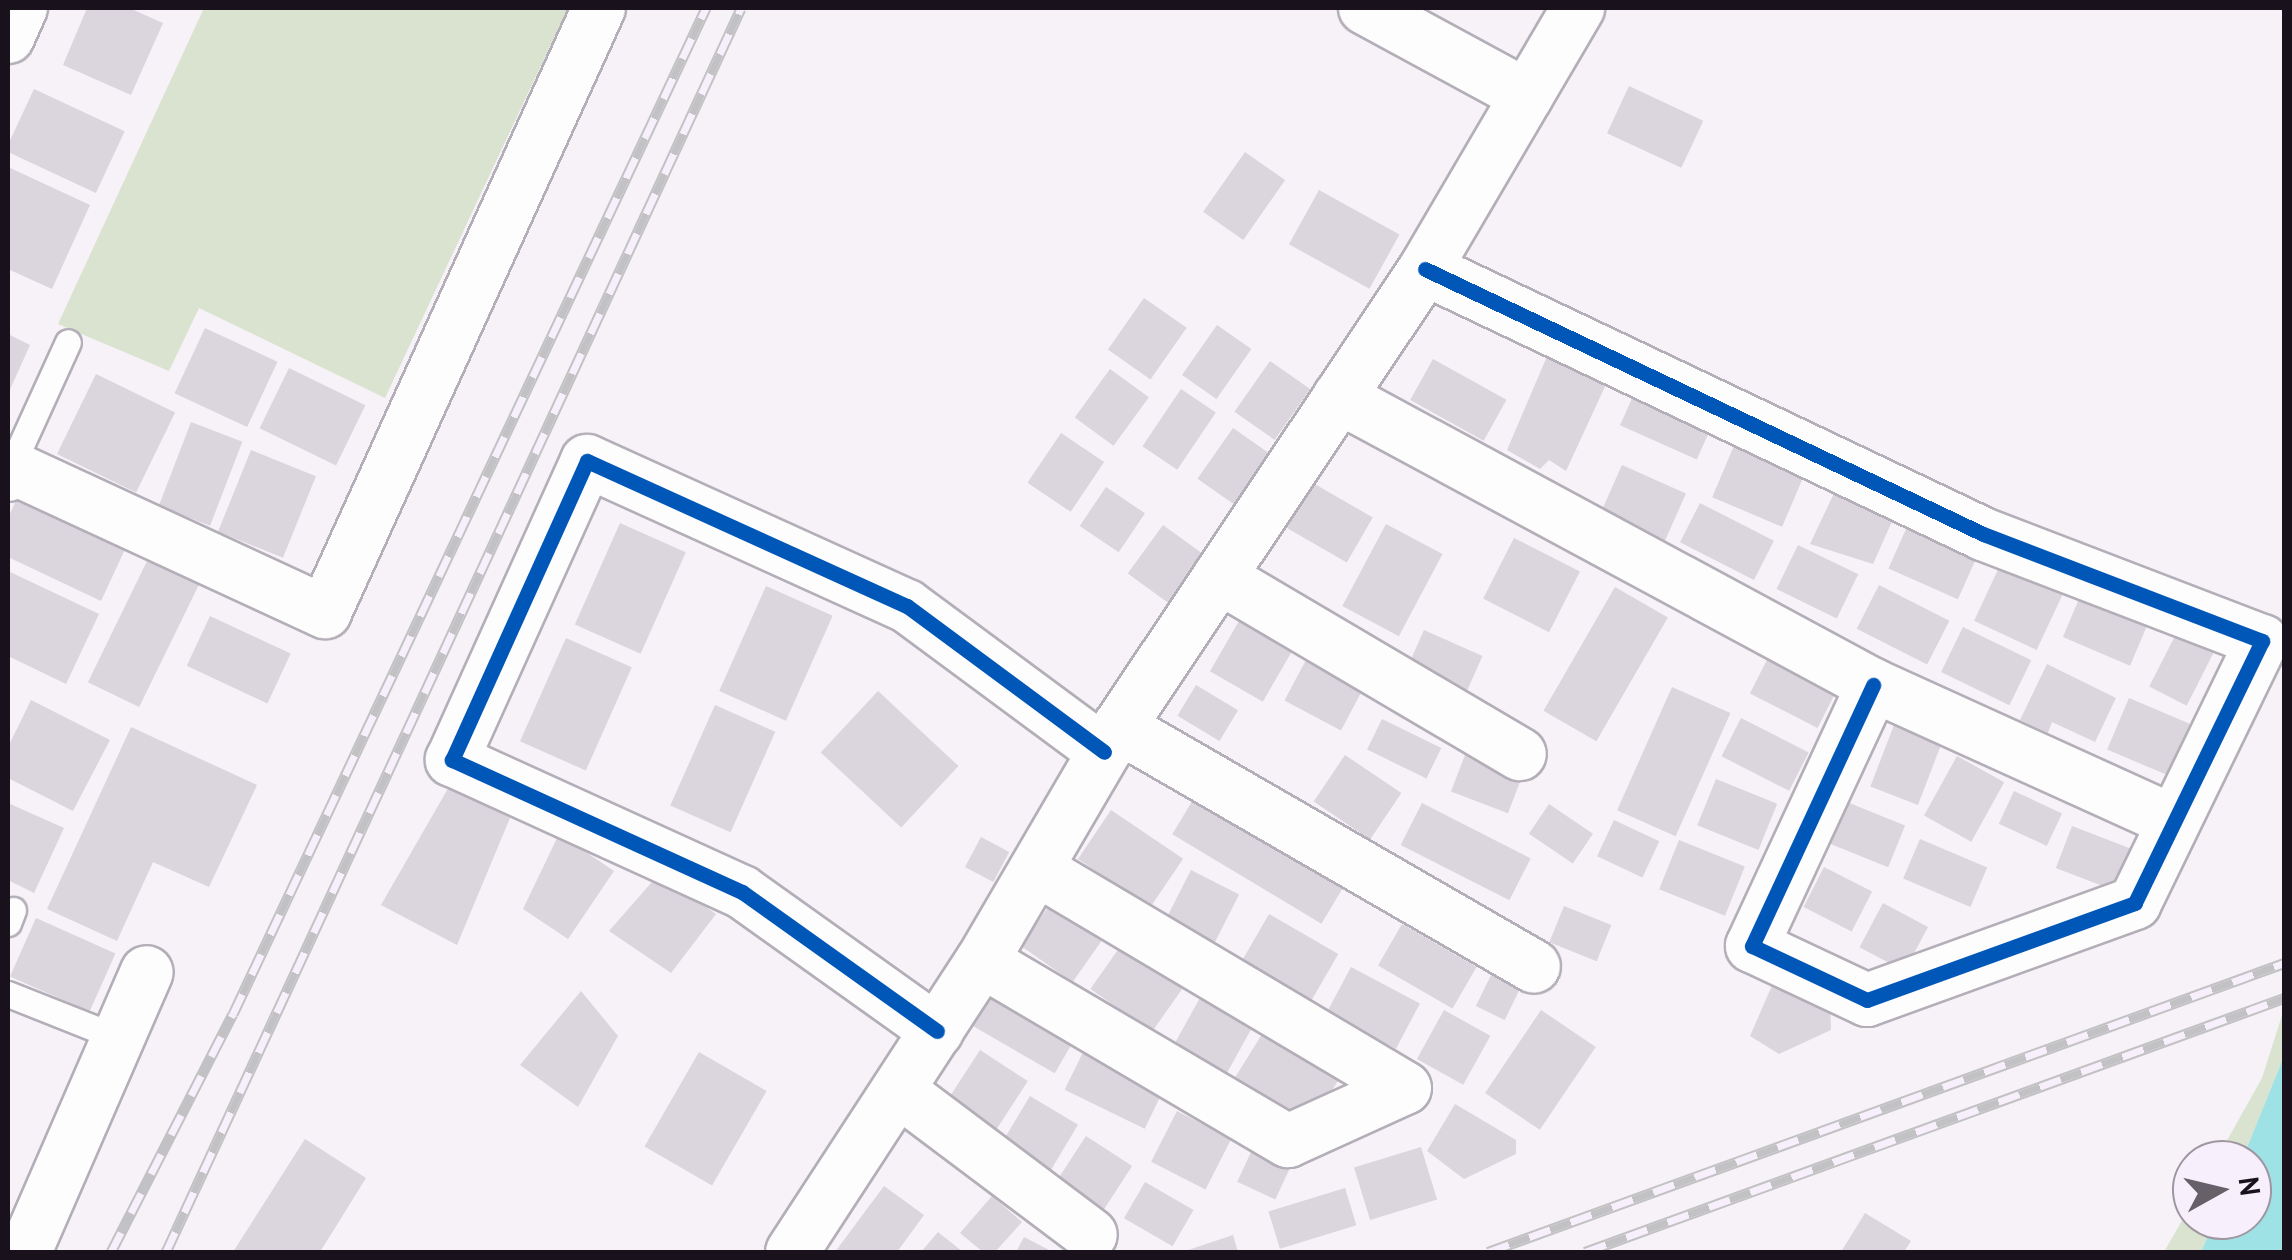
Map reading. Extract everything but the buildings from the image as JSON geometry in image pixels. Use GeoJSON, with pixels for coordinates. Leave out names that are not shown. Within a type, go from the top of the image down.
{"type":"FeatureCollection","features":[{"type":"Feature","properties":{"kind":"street"},"geometry":{"type":"LineString","coordinates":[[8,37],[22,8]]}},
{"type":"Feature","properties":{"kind":"street"},"geometry":{"type":"LineString","coordinates":[[9,471],[324,612],[598,8]]}},
{"type":"Feature","properties":{"kind":"street"},"geometry":{"type":"LineString","coordinates":[[1364,8],[1527,96]]}},
{"type":"Feature","properties":{"kind":"street"},"geometry":{"type":"LineString","coordinates":[[794,1252],[982,961],[1112,740],[1424,269],[1578,8]]}},
{"type":"Feature","properties":{"kind":"street"},"geometry":{"type":"LineString","coordinates":[[1424,269],[1984,534],[2262,642],[2168,819],[2135,903],[1868,1000],[1752,946],[1873,685]]}},
{"type":"Feature","properties":{"kind":"street"},"geometry":{"type":"LineString","coordinates":[[1339,397],[1873,685],[2168,819]]}},
{"type":"Feature","properties":{"kind":"street"},"geometry":{"type":"LineString","coordinates":[[937,1030],[742,892],[452,760],[587,461],[907,606],[1112,740],[1534,967]]}},
{"type":"Feature","properties":{"kind":"street"},"geometry":{"type":"LineString","coordinates":[[1219,577],[1520,754]]}},
{"type":"Feature","properties":{"kind":"street"},"geometry":{"type":"LineString","coordinates":[[982,961],[1288,1141],[1405,1088],[1036,869]]}},
{"type":"Feature","properties":{"kind":"street"},"geometry":{"type":"LineString","coordinates":[[25,1252],[148,972]]}},
{"type":"Feature","properties":{"kind":"street"},"geometry":{"type":"LineString","coordinates":[[898,1090],[1091,1235]]}},
{"type":"Feature","properties":{"kind":"lane"},"geometry":{"type":"LineString","coordinates":[[9,471],[68,342]]}},
{"type":"Feature","properties":{"kind":"lane"},"geometry":{"type":"LineString","coordinates":[[8,994],[119,1038]]}},
{"type":"Feature","properties":{"kind":"green space"},"geometry":{"type":"Polygon","coordinates":[[[204,8],[568,8],[385,398],[199,308],[169,371],[58,324],[204,8]]]}},
{"type":"Feature","properties":{"kind":"green space"},"geometry":{"type":"Polygon","coordinates":[[[2284,1009],[2284,1056],[2250,1140],[2227,1140],[2262,1078],[2284,1009]]]}},
{"type":"Feature","properties":{"kind":"green space"},"geometry":{"type":"Polygon","coordinates":[[[2172,1238],[2206,1240],[2201,1252],[2164,1252],[2172,1238]]]}},
{"type":"Feature","properties":{"kind":"water"},"geometry":{"type":"Polygon","coordinates":[[[2284,1056],[2284,1252],[2201,1252],[2206,1240],[2272,1240],[2272,1140],[2250,1140],[2284,1056]]]}},
{"type":"Feature","properties":{"kind":"railway"},"geometry":{"type":"LineString","coordinates":[[111,1252],[233,1014],[706,8]]}},
{"type":"Feature","properties":{"kind":"railway"},"geometry":{"type":"LineString","coordinates":[[166,1252],[741,8]]}},
{"type":"Feature","properties":{"kind":"railway"},"geometry":{"type":"LineString","coordinates":[[1488,1252],[2284,963]]}},
{"type":"Feature","properties":{"kind":"railway"},"geometry":{"type":"LineString","coordinates":[[1585,1252],[2284,998]]}},
{"type":"Feature","properties":{"kind":"cycle path"},"geometry":{"type":"LineString","coordinates":[[1425,269],[1983,534],[2262,641],[2135,903],[1867,1000],[1752,946],[1873,685]]}},
{"type":"Feature","properties":{"kind":"cycle path"},"geometry":{"type":"LineString","coordinates":[[937,1031],[742,892],[452,760],[587,461],[907,606],[1104,752]]}}]}
